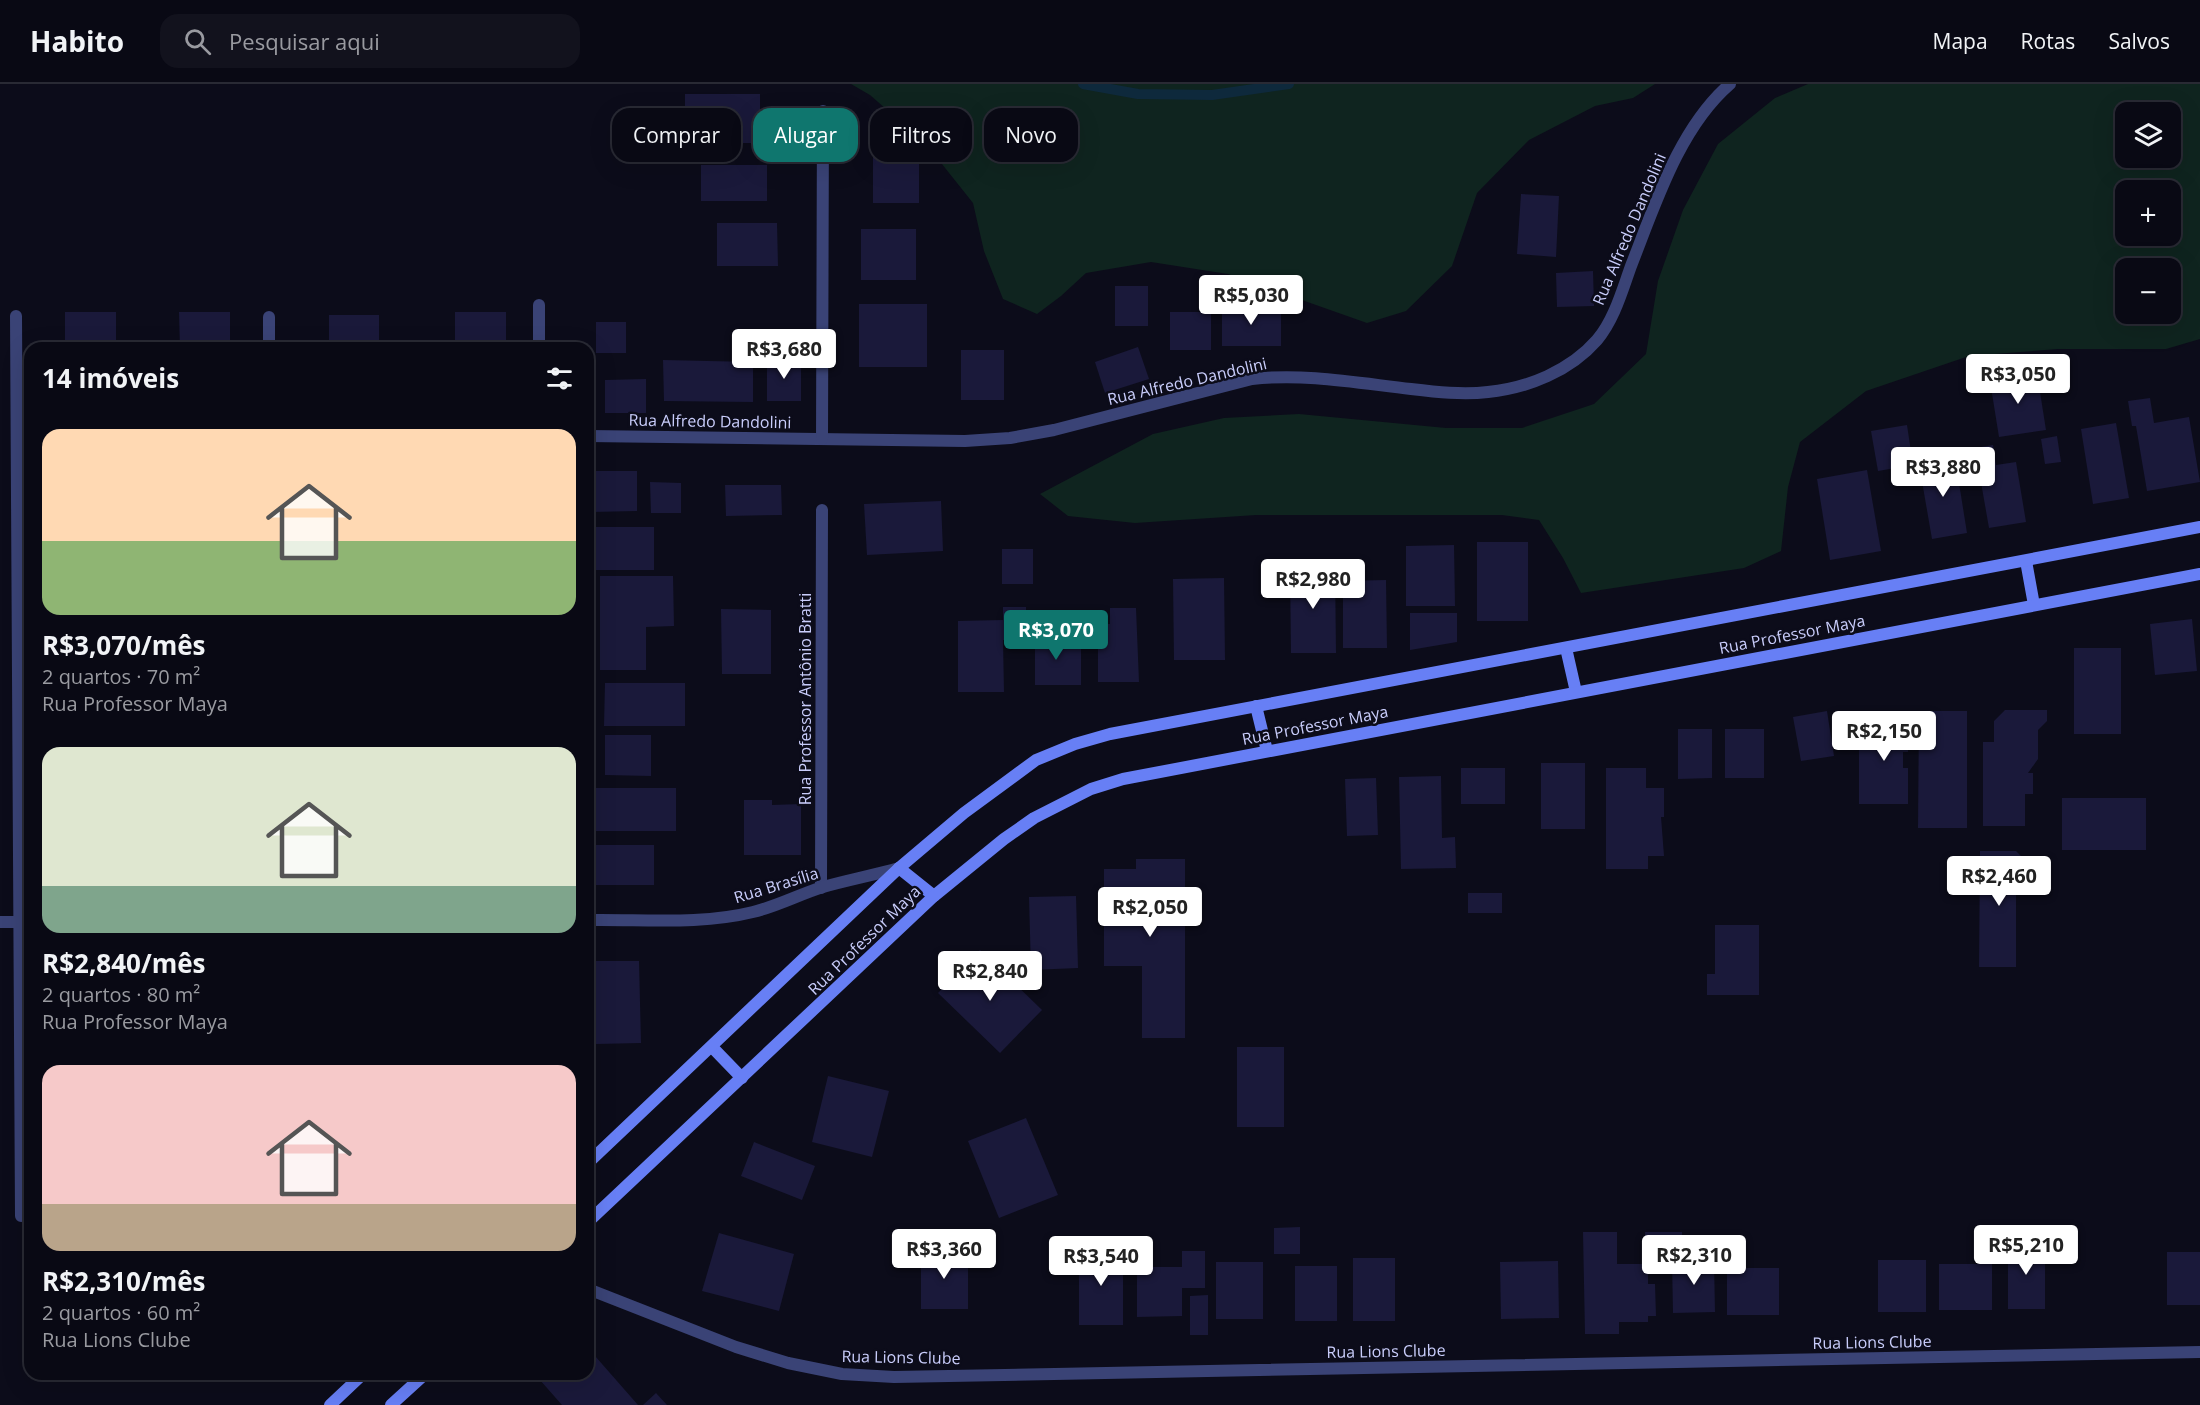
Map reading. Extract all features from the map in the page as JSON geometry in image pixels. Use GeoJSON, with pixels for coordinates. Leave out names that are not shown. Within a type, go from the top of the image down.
{"type":"FeatureCollection","features":[{"type":"Feature","properties":{"kind":"main road","name":"Rua Professor Maya"},"geometry":{"type":"LineString","coordinates":[[594,1157],[899,868],[964,813],[1036,760],[1075,744],[1110,734],[2200,527]]}},
{"type":"Feature","properties":{"kind":"main road"},"geometry":{"type":"LineString","coordinates":[[2026,561],[2034,605]]}},
{"type":"Feature","properties":{"kind":"main road","name":"Rua Professor Maya"},"geometry":{"type":"LineString","coordinates":[[594,1216],[934,896],[1027,823],[1061,802],[1091,789],[1123,779],[1267,751],[2200,574]]}},
{"type":"Feature","properties":{"kind":"main road"},"geometry":{"type":"LineString","coordinates":[[1566,648],[1576,692]]}},
{"type":"Feature","properties":{"kind":"main road"},"geometry":{"type":"LineString","coordinates":[[1256,706],[1267,751]]}},
{"type":"Feature","properties":{"kind":"main road"},"geometry":{"type":"LineString","coordinates":[[899,868],[934,896]]}},
{"type":"Feature","properties":{"kind":"main road"},"geometry":{"type":"LineString","coordinates":[[712,1047],[742,1078]]}},
{"type":"Feature","properties":{"kind":"main road"},"geometry":{"type":"LineString","coordinates":[[330,1405],[357,1380]]}},
{"type":"Feature","properties":{"kind":"main road"},"geometry":{"type":"LineString","coordinates":[[392,1405],[419,1380]]}},
{"type":"Feature","properties":{"kind":"street","name":"Rua Alfredo Dandolini"},"geometry":{"type":"LineString","coordinates":[[594,436],[965,441],[1010,438],[1054,430],[1252,379],[1282,376],[1443,392],[1487,392],[1527,385],[1569,364],[1597,340],[1616,306],[1666,176],[1695,124],[1730,84]]}},
{"type":"Feature","properties":{"kind":"street"},"geometry":{"type":"LineString","coordinates":[[822,439],[823,162]]}},
{"type":"Feature","properties":{"kind":"street"},"geometry":{"type":"LineString","coordinates":[[539,305],[539,342]]}},
{"type":"Feature","properties":{"kind":"street"},"geometry":{"type":"LineString","coordinates":[[16,316],[24,855]]}},
{"type":"Feature","properties":{"kind":"street"},"geometry":{"type":"LineString","coordinates":[[269,316],[269,342]]}},
{"type":"Feature","properties":{"kind":"street","name":"Rua Professor Antônio Bratti"},"geometry":{"type":"LineString","coordinates":[[822,510],[822,888]]}},
{"type":"Feature","properties":{"kind":"street","name":"Rua Brasília"},"geometry":{"type":"LineString","coordinates":[[594,920],[718,918],[752,912],[822,888],[899,868]]}},
{"type":"Feature","properties":{"kind":"street"},"geometry":{"type":"LineString","coordinates":[[0,922],[24,922]]}},
{"type":"Feature","properties":{"kind":"street"},"geometry":{"type":"LineString","coordinates":[[21,1216],[24,996]]}},
{"type":"Feature","properties":{"kind":"street","name":"Rua Lions Clube"},"geometry":{"type":"LineString","coordinates":[[594,1291],[735,1347],[788,1363],[842,1374],[894,1377],[2200,1353]]}},
{"type":"Feature","properties":{"kind":"green space"},"geometry":{"type":"Polygon","coordinates":[[[851,84],[1655,84],[1633,98],[1595,106],[1529,140],[1477,193],[1452,266],[1406,311],[1367,323],[1228,274],[1151,262],[1086,273],[1037,314],[1003,299],[984,251],[973,203],[940,162],[972,162],[972,108],[885,108],[870,95],[851,84]]]}},
{"type":"Feature","properties":{"kind":"green space"},"geometry":{"type":"Polygon","coordinates":[[[1808,84],[2200,84],[2200,339],[2166,349],[2058,349],[1969,356],[1866,391],[1800,442],[1788,487],[1781,551],[1744,568],[1581,593],[1563,558],[1539,520],[1502,515],[1256,515],[1135,523],[1068,516],[1040,494],[1153,434],[1224,418],[1299,414],[1446,428],[1522,428],[1594,404],[1646,354],[1658,281],[1683,210],[1718,144],[1775,98],[1808,84]]]}},
{"type":"Feature","properties":{"kind":"building"},"geometry":{"type":"Polygon","coordinates":[[[685,94],[760,94],[760,108],[753,108],[753,143],[741,143],[741,108],[685,108],[685,94]]]}},
{"type":"Feature","properties":{"kind":"building"},"geometry":{"type":"Polygon","coordinates":[[[873,162],[919,162],[919,203],[873,203],[873,162]]]}},
{"type":"Feature","properties":{"kind":"building"},"geometry":{"type":"Polygon","coordinates":[[[701,165],[767,165],[767,201],[701,201],[701,165]]]}},
{"type":"Feature","properties":{"kind":"building"},"geometry":{"type":"Polygon","coordinates":[[[1521,194],[1559,196],[1556,257],[1517,254],[1521,194]]]}},
{"type":"Feature","properties":{"kind":"building"},"geometry":{"type":"Polygon","coordinates":[[[717,223],[777,223],[778,266],[717,266],[717,223]]]}},
{"type":"Feature","properties":{"kind":"building"},"geometry":{"type":"Polygon","coordinates":[[[861,229],[916,229],[916,280],[861,280],[861,229]]]}},
{"type":"Feature","properties":{"kind":"building"},"geometry":{"type":"Polygon","coordinates":[[[1593,271],[1594,306],[1557,307],[1556,273],[1593,271]]]}},
{"type":"Feature","properties":{"kind":"building"},"geometry":{"type":"Polygon","coordinates":[[[1115,286],[1148,286],[1148,326],[1115,326],[1115,286]]]}},
{"type":"Feature","properties":{"kind":"building"},"geometry":{"type":"Polygon","coordinates":[[[859,304],[927,304],[927,367],[859,367],[859,304]]]}},
{"type":"Feature","properties":{"kind":"building"},"geometry":{"type":"Polygon","coordinates":[[[1222,307],[1281,307],[1281,346],[1222,346],[1222,307]]]}},
{"type":"Feature","properties":{"kind":"building"},"geometry":{"type":"Polygon","coordinates":[[[65,312],[116,312],[116,342],[65,342],[65,312]]]}},
{"type":"Feature","properties":{"kind":"building"},"geometry":{"type":"Polygon","coordinates":[[[179,312],[230,312],[230,342],[180,342],[179,312]]]}},
{"type":"Feature","properties":{"kind":"building"},"geometry":{"type":"Polygon","coordinates":[[[455,312],[506,312],[506,342],[455,342],[455,312]]]}},
{"type":"Feature","properties":{"kind":"building"},"geometry":{"type":"Polygon","coordinates":[[[1170,312],[1211,312],[1211,350],[1170,350],[1170,312]]]}},
{"type":"Feature","properties":{"kind":"building"},"geometry":{"type":"Polygon","coordinates":[[[329,315],[379,315],[379,342],[329,342],[329,315]]]}},
{"type":"Feature","properties":{"kind":"building"},"geometry":{"type":"Polygon","coordinates":[[[596,322],[626,322],[626,353],[596,353],[596,322]]]}},
{"type":"Feature","properties":{"kind":"building"},"geometry":{"type":"Polygon","coordinates":[[[1138,347],[1149,379],[1105,393],[1095,362],[1138,347]]]}},
{"type":"Feature","properties":{"kind":"building"},"geometry":{"type":"Polygon","coordinates":[[[961,350],[1004,350],[1004,400],[961,400],[961,350]]]}},
{"type":"Feature","properties":{"kind":"building"},"geometry":{"type":"Polygon","coordinates":[[[663,360],[753,362],[753,402],[664,401],[663,360]]]}},
{"type":"Feature","properties":{"kind":"building"},"geometry":{"type":"Polygon","coordinates":[[[767,360],[801,360],[801,401],[767,401],[767,360]]]}},
{"type":"Feature","properties":{"kind":"building"},"geometry":{"type":"Polygon","coordinates":[[[2037,373],[2046,430],[1999,437],[1990,381],[2037,373]]]}},
{"type":"Feature","properties":{"kind":"building"},"geometry":{"type":"Polygon","coordinates":[[[646,379],[646,413],[605,413],[605,380],[646,379]]]}},
{"type":"Feature","properties":{"kind":"building"},"geometry":{"type":"Polygon","coordinates":[[[2150,398],[2154,423],[2189,417],[2200,482],[2147,491],[2136,426],[2132,426],[2128,401],[2150,398]]]}},
{"type":"Feature","properties":{"kind":"building"},"geometry":{"type":"Polygon","coordinates":[[[2116,423],[2129,498],[2093,504],[2081,429],[2116,423]]]}},
{"type":"Feature","properties":{"kind":"building"},"geometry":{"type":"Polygon","coordinates":[[[1907,425],[1913,465],[1878,471],[1871,431],[1907,425]]]}},
{"type":"Feature","properties":{"kind":"building"},"geometry":{"type":"Polygon","coordinates":[[[2057,436],[2061,462],[2045,464],[2041,439],[2057,436]]]}},
{"type":"Feature","properties":{"kind":"building"},"geometry":{"type":"Polygon","coordinates":[[[1993,445],[1996,465],[2016,462],[2026,522],[1989,528],[1975,448],[1993,445]]]}},
{"type":"Feature","properties":{"kind":"building"},"geometry":{"type":"Polygon","coordinates":[[[1955,458],[1967,533],[1932,539],[1919,464],[1955,458]]]}},
{"type":"Feature","properties":{"kind":"building"},"geometry":{"type":"Polygon","coordinates":[[[1867,470],[1881,551],[1830,560],[1817,479],[1867,470]]]}},
{"type":"Feature","properties":{"kind":"building"},"geometry":{"type":"Polygon","coordinates":[[[594,471],[637,471],[637,511],[594,512],[594,471]]]}},
{"type":"Feature","properties":{"kind":"building"},"geometry":{"type":"Polygon","coordinates":[[[650,482],[681,483],[681,513],[651,513],[650,482]]]}},
{"type":"Feature","properties":{"kind":"building"},"geometry":{"type":"Polygon","coordinates":[[[725,485],[781,485],[782,515],[726,516],[725,485]]]}},
{"type":"Feature","properties":{"kind":"building"},"geometry":{"type":"Polygon","coordinates":[[[941,501],[943,551],[867,555],[864,504],[941,501]]]}},
{"type":"Feature","properties":{"kind":"building"},"geometry":{"type":"Polygon","coordinates":[[[594,527],[654,527],[654,570],[594,570],[594,527]]]}},
{"type":"Feature","properties":{"kind":"building"},"geometry":{"type":"Polygon","coordinates":[[[1477,542],[1528,542],[1528,621],[1477,621],[1477,542]]]}},
{"type":"Feature","properties":{"kind":"building"},"geometry":{"type":"Polygon","coordinates":[[[1454,545],[1455,606],[1406,606],[1406,546],[1454,545]]]}},
{"type":"Feature","properties":{"kind":"building"},"geometry":{"type":"Polygon","coordinates":[[[1002,549],[1033,549],[1033,584],[1002,584],[1002,549]]]}},
{"type":"Feature","properties":{"kind":"building"},"geometry":{"type":"Polygon","coordinates":[[[1290,567],[1335,567],[1336,653],[1291,653],[1290,567]]]}},
{"type":"Feature","properties":{"kind":"building"},"geometry":{"type":"Polygon","coordinates":[[[600,576],[673,576],[674,626],[646,627],[646,670],[600,670],[600,576]]]}},
{"type":"Feature","properties":{"kind":"building"},"geometry":{"type":"Polygon","coordinates":[[[1224,578],[1225,660],[1174,660],[1173,579],[1224,578]]]}},
{"type":"Feature","properties":{"kind":"building"},"geometry":{"type":"Polygon","coordinates":[[[1386,580],[1387,648],[1343,648],[1343,581],[1386,580]]]}},
{"type":"Feature","properties":{"kind":"building"},"geometry":{"type":"Polygon","coordinates":[[[1003,607],[1026,607],[1026,640],[1003,640],[1004,692],[958,692],[958,621],[1003,620],[1003,607]]]}},
{"type":"Feature","properties":{"kind":"building"},"geometry":{"type":"Polygon","coordinates":[[[1110,608],[1136,608],[1139,682],[1098,682],[1098,624],[1110,624],[1110,608]]]}},
{"type":"Feature","properties":{"kind":"building"},"geometry":{"type":"Polygon","coordinates":[[[721,609],[771,610],[771,674],[722,674],[721,609]]]}},
{"type":"Feature","properties":{"kind":"building"},"geometry":{"type":"Polygon","coordinates":[[[1410,613],[1457,613],[1457,642],[1410,650],[1410,613]]]}},
{"type":"Feature","properties":{"kind":"building"},"geometry":{"type":"Polygon","coordinates":[[[2192,619],[2197,671],[2155,675],[2150,624],[2192,619]]]}},
{"type":"Feature","properties":{"kind":"building"},"geometry":{"type":"Polygon","coordinates":[[[1035,632],[1061,632],[1061,647],[1081,647],[1081,685],[1035,685],[1035,632]]]}},
{"type":"Feature","properties":{"kind":"building"},"geometry":{"type":"Polygon","coordinates":[[[2074,648],[2121,648],[2121,734],[2074,734],[2074,648]]]}},
{"type":"Feature","properties":{"kind":"building"},"geometry":{"type":"Polygon","coordinates":[[[605,683],[685,683],[685,726],[604,726],[605,683]]]}},
{"type":"Feature","properties":{"kind":"building"},"geometry":{"type":"Polygon","coordinates":[[[2005,710],[2047,710],[2047,721],[2038,730],[2038,759],[2028,773],[2033,773],[2033,794],[2025,794],[2025,826],[1983,826],[1983,742],[1994,742],[1994,721],[2005,710]]]}},
{"type":"Feature","properties":{"kind":"building"},"geometry":{"type":"Polygon","coordinates":[[[1827,711],[1834,756],[1801,761],[1793,717],[1827,711]]]}},
{"type":"Feature","properties":{"kind":"building"},"geometry":{"type":"Polygon","coordinates":[[[1919,711],[1967,711],[1967,828],[1918,828],[1919,711]]]}},
{"type":"Feature","properties":{"kind":"building"},"geometry":{"type":"Polygon","coordinates":[[[1882,715],[1908,715],[1908,752],[1903,752],[1903,768],[1908,768],[1908,804],[1859,804],[1859,726],[1882,726],[1882,715]]]}},
{"type":"Feature","properties":{"kind":"building"},"geometry":{"type":"Polygon","coordinates":[[[1678,729],[1712,729],[1712,778],[1678,779],[1678,729]]]}},
{"type":"Feature","properties":{"kind":"building"},"geometry":{"type":"Polygon","coordinates":[[[1725,729],[1764,729],[1764,778],[1725,778],[1725,729]]]}},
{"type":"Feature","properties":{"kind":"building"},"geometry":{"type":"Polygon","coordinates":[[[605,735],[651,735],[651,776],[605,775],[605,735]]]}},
{"type":"Feature","properties":{"kind":"building"},"geometry":{"type":"Polygon","coordinates":[[[1541,763],[1585,763],[1585,829],[1541,829],[1541,763]]]}},
{"type":"Feature","properties":{"kind":"building"},"geometry":{"type":"Polygon","coordinates":[[[1461,768],[1505,768],[1505,804],[1461,804],[1461,768]]]}},
{"type":"Feature","properties":{"kind":"building"},"geometry":{"type":"Polygon","coordinates":[[[1606,768],[1646,768],[1646,788],[1664,788],[1664,817],[1661,817],[1664,856],[1648,856],[1648,869],[1606,869],[1606,768]]]}},
{"type":"Feature","properties":{"kind":"building"},"geometry":{"type":"Polygon","coordinates":[[[1441,776],[1442,838],[1455,837],[1456,868],[1401,869],[1399,777],[1441,776]]]}},
{"type":"Feature","properties":{"kind":"building"},"geometry":{"type":"Polygon","coordinates":[[[1376,778],[1378,835],[1347,836],[1345,779],[1376,778]]]}},
{"type":"Feature","properties":{"kind":"building"},"geometry":{"type":"Polygon","coordinates":[[[595,788],[676,788],[676,831],[595,831],[595,788]]]}},
{"type":"Feature","properties":{"kind":"building"},"geometry":{"type":"Polygon","coordinates":[[[2062,798],[2146,798],[2146,850],[2062,850],[2062,798]]]}},
{"type":"Feature","properties":{"kind":"building"},"geometry":{"type":"Polygon","coordinates":[[[744,800],[772,800],[772,805],[801,804],[801,855],[744,855],[744,800]]]}},
{"type":"Feature","properties":{"kind":"building"},"geometry":{"type":"Polygon","coordinates":[[[596,845],[654,845],[654,885],[596,885],[596,845]]]}},
{"type":"Feature","properties":{"kind":"building"},"geometry":{"type":"Polygon","coordinates":[[[1980,851],[2016,851],[2027,862],[2027,878],[2016,889],[2016,967],[1979,967],[1980,851]]]}},
{"type":"Feature","properties":{"kind":"building"},"geometry":{"type":"Polygon","coordinates":[[[1136,859],[1185,859],[1185,1038],[1142,1038],[1142,966],[1104,966],[1104,869],[1136,869],[1136,859]]]}},
{"type":"Feature","properties":{"kind":"building"},"geometry":{"type":"Polygon","coordinates":[[[1468,893],[1502,893],[1502,913],[1468,913],[1468,893]]]}},
{"type":"Feature","properties":{"kind":"building"},"geometry":{"type":"Polygon","coordinates":[[[1076,896],[1078,968],[1031,970],[1029,897],[1076,896]]]}},
{"type":"Feature","properties":{"kind":"building"},"geometry":{"type":"Polygon","coordinates":[[[1715,925],[1759,925],[1759,995],[1707,995],[1707,974],[1715,974],[1715,925]]]}},
{"type":"Feature","properties":{"kind":"building"},"geometry":{"type":"Polygon","coordinates":[[[980,950],[1042,1010],[1000,1053],[938,993],[980,950]]]}},
{"type":"Feature","properties":{"kind":"building"},"geometry":{"type":"Polygon","coordinates":[[[594,961],[639,961],[641,1043],[596,1044],[594,961]]]}},
{"type":"Feature","properties":{"kind":"building"},"geometry":{"type":"Polygon","coordinates":[[[1237,1047],[1284,1047],[1284,1127],[1237,1127],[1237,1047]]]}},
{"type":"Feature","properties":{"kind":"building"},"geometry":{"type":"Polygon","coordinates":[[[828,1076],[889,1091],[872,1157],[812,1142],[828,1076]]]}},
{"type":"Feature","properties":{"kind":"building"},"geometry":{"type":"Polygon","coordinates":[[[1026,1118],[1058,1195],[999,1218],[968,1141],[1026,1118]]]}},
{"type":"Feature","properties":{"kind":"building"},"geometry":{"type":"Polygon","coordinates":[[[754,1142],[815,1166],[802,1200],[741,1176],[754,1142]]]}},
{"type":"Feature","properties":{"kind":"building"},"geometry":{"type":"Polygon","coordinates":[[[1300,1227],[1300,1254],[1274,1254],[1274,1228],[1300,1227]]]}},
{"type":"Feature","properties":{"kind":"building"},"geometry":{"type":"Polygon","coordinates":[[[1583,1232],[1617,1232],[1617,1264],[1648,1264],[1648,1284],[1655,1284],[1656,1316],[1648,1316],[1648,1322],[1619,1322],[1619,1334],[1585,1334],[1583,1232]]]}},
{"type":"Feature","properties":{"kind":"building"},"geometry":{"type":"Polygon","coordinates":[[[1645,1232],[1682,1232],[1682,1252],[1646,1253],[1645,1232]]]}},
{"type":"Feature","properties":{"kind":"building"},"geometry":{"type":"Polygon","coordinates":[[[719,1233],[794,1254],[779,1311],[702,1291],[719,1233]]]}},
{"type":"Feature","properties":{"kind":"building"},"geometry":{"type":"Polygon","coordinates":[[[2008,1243],[2045,1243],[2045,1309],[2008,1309],[2008,1243]]]}},
{"type":"Feature","properties":{"kind":"building"},"geometry":{"type":"Polygon","coordinates":[[[1079,1249],[1123,1249],[1123,1325],[1079,1325],[1079,1249]]]}},
{"type":"Feature","properties":{"kind":"building"},"geometry":{"type":"Polygon","coordinates":[[[921,1251],[968,1251],[968,1309],[921,1309],[921,1251]]]}},
{"type":"Feature","properties":{"kind":"building"},"geometry":{"type":"Polygon","coordinates":[[[1182,1251],[1205,1251],[1205,1288],[1182,1288],[1182,1316],[1137,1317],[1137,1267],[1182,1267],[1182,1251]]]}},
{"type":"Feature","properties":{"kind":"building"},"geometry":{"type":"Polygon","coordinates":[[[2167,1252],[2200,1252],[2200,1305],[2167,1305],[2167,1252]]]}},
{"type":"Feature","properties":{"kind":"building"},"geometry":{"type":"Polygon","coordinates":[[[1353,1258],[1395,1258],[1395,1321],[1353,1321],[1353,1258]]]}},
{"type":"Feature","properties":{"kind":"building"},"geometry":{"type":"Polygon","coordinates":[[[1714,1260],[1715,1312],[1673,1313],[1672,1261],[1714,1260]]]}},
{"type":"Feature","properties":{"kind":"building"},"geometry":{"type":"Polygon","coordinates":[[[1878,1260],[1926,1260],[1926,1312],[1878,1312],[1878,1260]]]}},
{"type":"Feature","properties":{"kind":"building"},"geometry":{"type":"Polygon","coordinates":[[[1558,1261],[1559,1318],[1501,1319],[1500,1262],[1558,1261]]]}},
{"type":"Feature","properties":{"kind":"building"},"geometry":{"type":"Polygon","coordinates":[[[1216,1262],[1263,1262],[1263,1319],[1216,1319],[1216,1262]]]}},
{"type":"Feature","properties":{"kind":"building"},"geometry":{"type":"Polygon","coordinates":[[[1939,1264],[1992,1264],[1992,1310],[1939,1310],[1939,1264]]]}},
{"type":"Feature","properties":{"kind":"building"},"geometry":{"type":"Polygon","coordinates":[[[1295,1266],[1337,1266],[1337,1321],[1295,1321],[1295,1266]]]}},
{"type":"Feature","properties":{"kind":"building"},"geometry":{"type":"Polygon","coordinates":[[[1727,1268],[1779,1268],[1779,1315],[1727,1315],[1727,1268]]]}},
{"type":"Feature","properties":{"kind":"building"},"geometry":{"type":"Polygon","coordinates":[[[1208,1295],[1208,1335],[1190,1335],[1190,1296],[1208,1295]]]}},
{"type":"Feature","properties":{"kind":"building"},"geometry":{"type":"Polygon","coordinates":[[[594,1355],[638,1405],[562,1405],[540,1380],[594,1380],[594,1355]]]}},
{"type":"Feature","properties":{"kind":"building"},"geometry":{"type":"Polygon","coordinates":[[[656,1393],[667,1405],[643,1405],[656,1393]]]}},
{"type":"Feature","properties":{"kind":"waterway"},"geometry":{"type":"LineString","coordinates":[[1083,84],[1138,94],[1212,95],[1289,84]]}}]}
